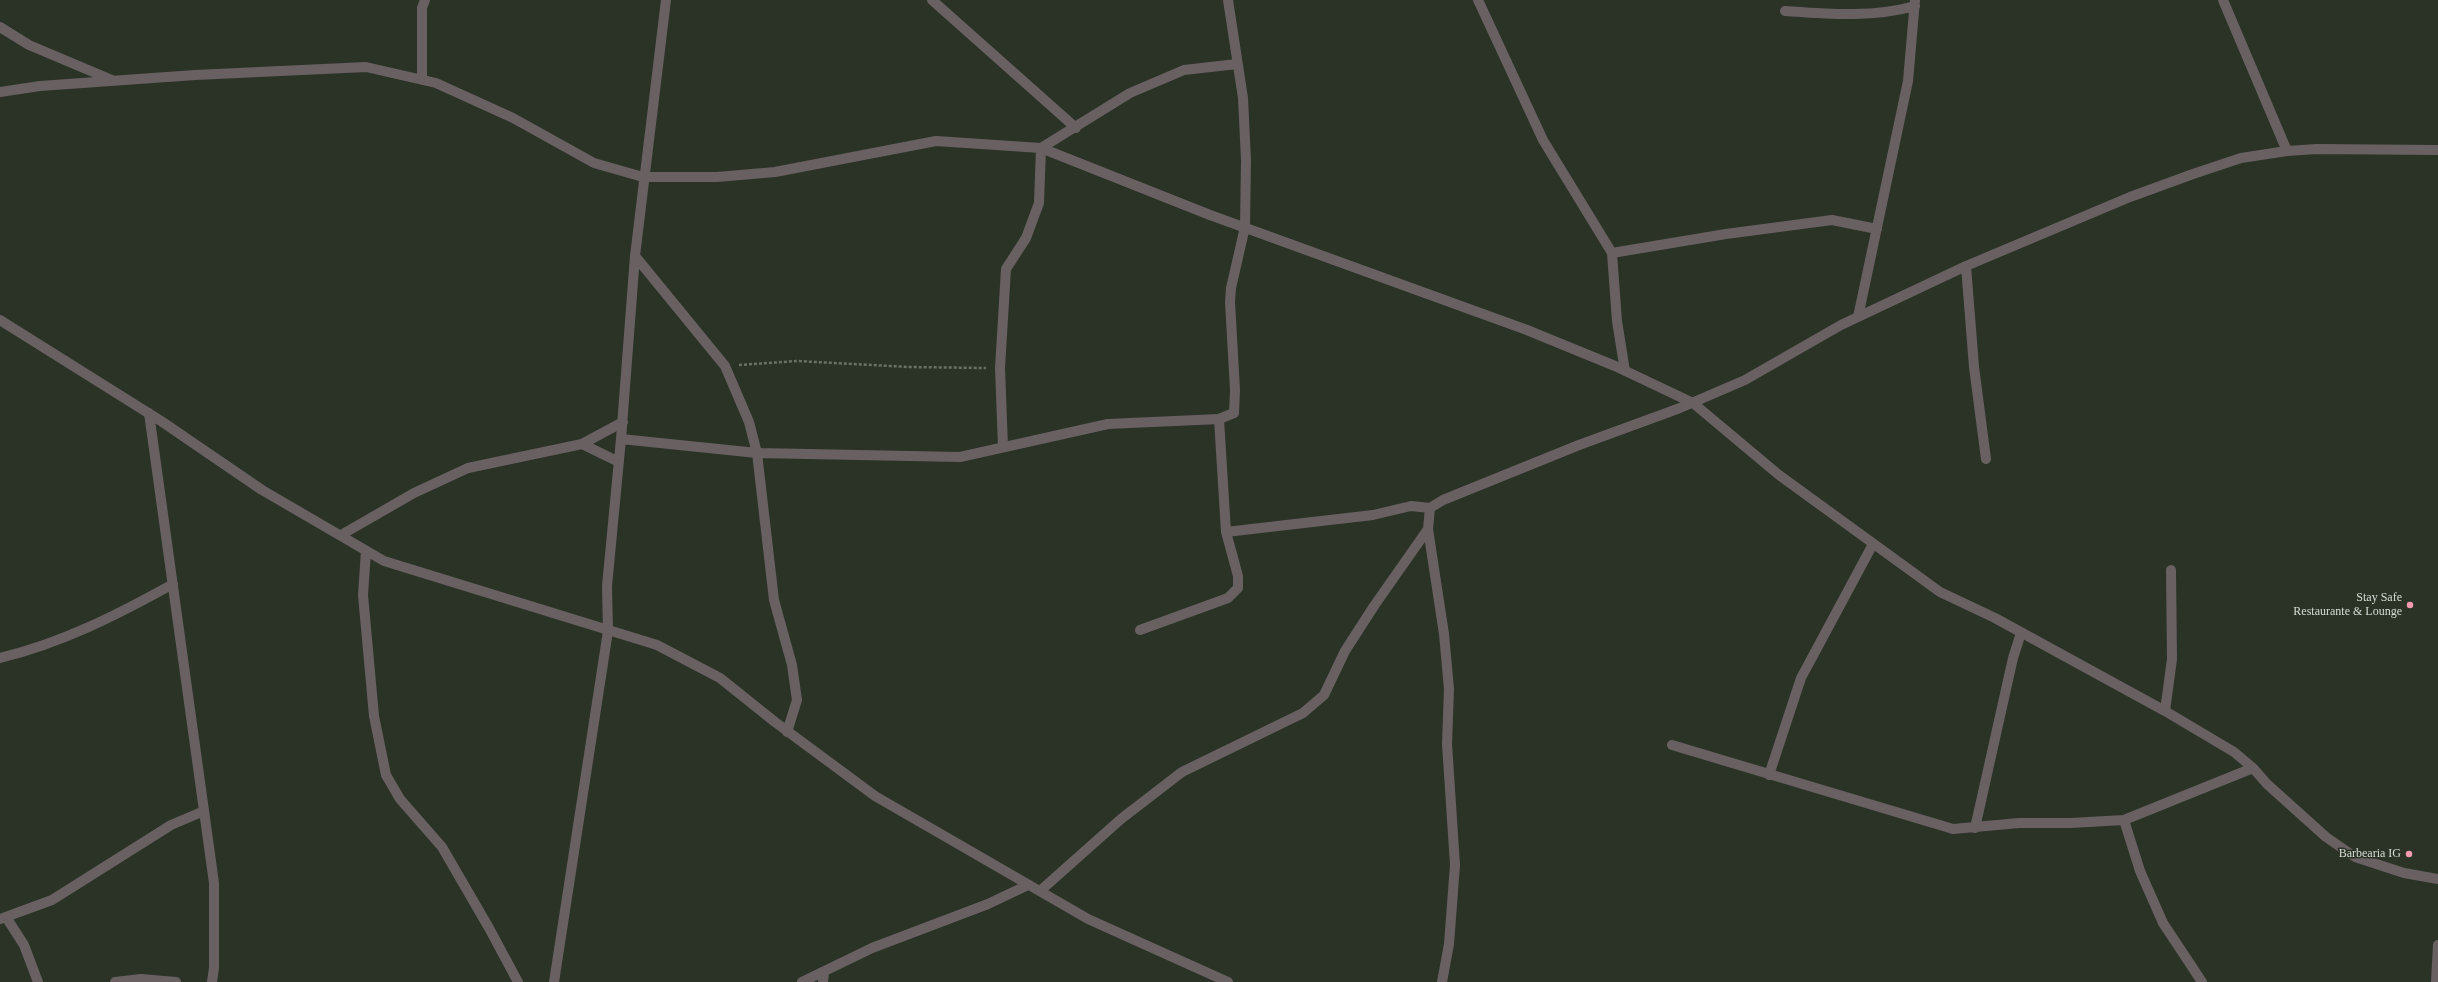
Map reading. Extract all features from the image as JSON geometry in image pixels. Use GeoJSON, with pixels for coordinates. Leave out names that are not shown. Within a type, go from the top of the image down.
{"type":"FeatureCollection","features":[{"type":"Feature","properties":{"kind":"street"},"geometry":{"type":"LineString","coordinates":[[422,80],[422,8],[425,0]]}},
{"type":"Feature","properties":{"kind":"street"},"geometry":{"type":"LineString","coordinates":[[554,982],[608,631],[607,586],[622,439],[635,256],[643,177],[666,0]]}},
{"type":"Feature","properties":{"kind":"street"},"geometry":{"type":"LineString","coordinates":[[932,0],[1076,128]]}},
{"type":"Feature","properties":{"kind":"street"},"geometry":{"type":"LineString","coordinates":[[622,439],[756,453],[960,457],[1108,424],[1219,419],[1234,413],[1235,390],[1230,302],[1245,227],[1243,98],[1228,0]]}},
{"type":"Feature","properties":{"kind":"street"},"geometry":{"type":"LineString","coordinates":[[1478,0],[1543,140],[1612,253],[1617,321],[1625,371]]}},
{"type":"Feature","properties":{"kind":"street"},"geometry":{"type":"LineString","coordinates":[[2223,0],[2287,151]]}},
{"type":"Feature","properties":{"kind":"street"},"geometry":{"type":"LineString","coordinates":[[1785,11],[1838,15],[1897,11],[1915,3],[1908,81],[1858,317]]}},
{"type":"Feature","properties":{"kind":"street"},"geometry":{"type":"LineString","coordinates":[[0,27],[29,45],[114,81]]}},
{"type":"Feature","properties":{"kind":"street"},"geometry":{"type":"LineString","coordinates":[[1041,148],[1076,128],[1130,93],[1184,70],[1237,64]]}},
{"type":"Feature","properties":{"kind":"street"},"geometry":{"type":"LineString","coordinates":[[0,92],[40,86],[114,81],[366,68],[436,83],[513,118],[594,163],[643,177],[717,177],[775,172],[936,141],[1041,148],[1245,227],[1527,330],[1625,371],[1693,403],[1779,475],[1940,592],[2021,632],[2164,711],[2234,752],[2326,837],[2355,858],[2404,873],[2438,878]]}},
{"type":"Feature","properties":{"kind":"street"},"geometry":{"type":"LineString","coordinates":[[1003,447],[1000,368],[1006,270],[1026,238],[1039,203],[1041,148]]}},
{"type":"Feature","properties":{"kind":"street"},"geometry":{"type":"LineString","coordinates":[[1226,532],[1373,515],[1411,506],[1430,508],[1443,500],[1579,445],[1693,403],[1746,380],[1858,317],[1966,266],[2151,189],[2241,158],[2287,151],[2317,149],[2438,150]]}},
{"type":"Feature","properties":{"kind":"street"},"geometry":{"type":"LineString","coordinates":[[1612,253],[1726,234],[1832,220],[1877,228]]}},
{"type":"Feature","properties":{"kind":"street"},"geometry":{"type":"LineString","coordinates":[[635,256],[725,366],[749,422],[756,453],[774,600],[792,665],[797,700],[787,732]]}},
{"type":"Feature","properties":{"kind":"street"},"geometry":{"type":"LineString","coordinates":[[1966,266],[1974,367],[1986,459]]}},
{"type":"Feature","properties":{"kind":"street"},"geometry":{"type":"LineString","coordinates":[[0,320],[149,414],[262,490],[384,561],[657,645],[720,678],[787,732],[875,796],[1088,920],[1228,982]]}},
{"type":"Feature","properties":{"kind":"street"},"geometry":{"type":"LineString","coordinates":[[149,414],[214,883],[214,968],[212,982]]}},
{"type":"Feature","properties":{"kind":"street"},"geometry":{"type":"LineString","coordinates":[[1140,630],[1228,598],[1238,588],[1238,576],[1226,532],[1219,419]]}},
{"type":"Feature","properties":{"kind":"street"},"geometry":{"type":"LineString","coordinates":[[341,535],[414,493],[468,468],[582,444],[623,422]]}},
{"type":"Feature","properties":{"kind":"street"},"geometry":{"type":"LineString","coordinates":[[582,444],[619,462]]}},
{"type":"Feature","properties":{"kind":"street"},"geometry":{"type":"LineString","coordinates":[[1430,508],[1428,529],[1444,634],[1449,689],[1447,744],[1456,865],[1449,944],[1442,982]]}},
{"type":"Feature","properties":{"kind":"street"},"geometry":{"type":"LineString","coordinates":[[1040,891],[1121,819],[1182,772],[1303,712],[1324,696],[1345,651],[1357,631],[1428,529]]}},
{"type":"Feature","properties":{"kind":"street"},"geometry":{"type":"LineString","coordinates":[[1769,775],[1801,678],[1839,603],[1873,544]]}},
{"type":"Feature","properties":{"kind":"street"},"geometry":{"type":"LineString","coordinates":[[366,550],[363,596],[374,716],[386,774],[400,799],[442,847],[489,928],[518,982]]}},
{"type":"Feature","properties":{"kind":"street"},"geometry":{"type":"LineString","coordinates":[[2164,711],[2172,659],[2171,570]]}},
{"type":"Feature","properties":{"kind":"street"},"geometry":{"type":"LineString","coordinates":[[0,658],[38,649],[108,619],[173,584]]}},
{"type":"Feature","properties":{"kind":"street"},"geometry":{"type":"LineString","coordinates":[[1976,828],[2013,658],[2021,632]]}},
{"type":"Feature","properties":{"kind":"street"},"geometry":{"type":"LineString","coordinates":[[1672,745],[1953,829],[2019,823],[2071,823],[2124,820],[2253,768]]}},
{"type":"Feature","properties":{"kind":"street"},"geometry":{"type":"LineString","coordinates":[[38,982],[24,945],[3,918],[52,900],[171,825],[204,811]]}},
{"type":"Feature","properties":{"kind":"street"},"geometry":{"type":"LineString","coordinates":[[2124,820],[2140,871],[2163,923],[2202,982]]}},
{"type":"Feature","properties":{"kind":"street"},"geometry":{"type":"LineString","coordinates":[[802,982],[823,977],[872,948],[988,904],[1028,885]]}},
{"type":"Feature","properties":{"kind":"street"},"geometry":{"type":"LineString","coordinates":[[2436,982],[2438,945]]}},
{"type":"Feature","properties":{"kind":"street"},"geometry":{"type":"LineString","coordinates":[[115,982],[141,979],[176,982]]}},
{"type":"Feature","properties":{"kind":"path"},"geometry":{"type":"LineString","coordinates":[[725,366],[797,361],[909,367],[1000,368]]}},
{"type":"Feature","properties":{"kind":"place","name":"Stay Safe Restaurante & Lounge"},"geometry":{"type":"Point","coordinates":[2410,605]}},
{"type":"Feature","properties":{"kind":"place","name":"Barbearia IG"},"geometry":{"type":"Point","coordinates":[2409,854]}}]}
